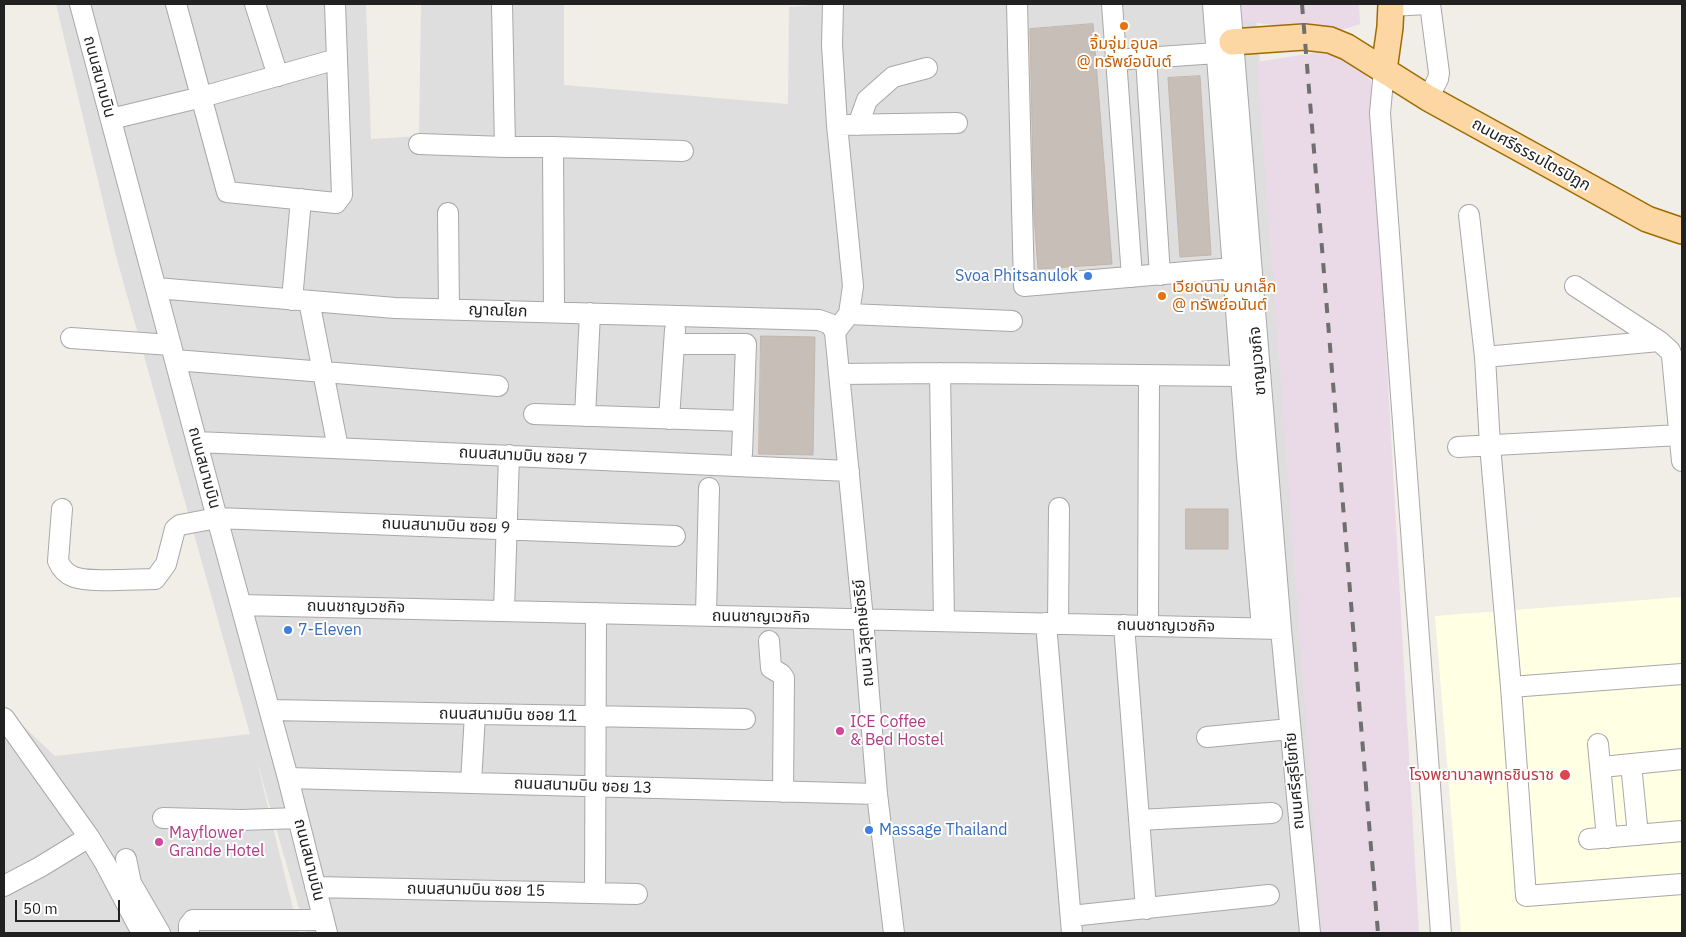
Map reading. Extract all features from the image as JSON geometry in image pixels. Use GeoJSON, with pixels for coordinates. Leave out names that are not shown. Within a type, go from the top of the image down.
{"type":"FeatureCollection","features":[{"type":"Feature","properties":{"kind":"main road"},"geometry":{"type":"LineString","coordinates":[[1384,70],[1392,5]]}},
{"type":"Feature","properties":{"kind":"main road","name":"ถนนศรีธรรมไตรปิฎก"},"geometry":{"type":"LineString","coordinates":[[1221,46],[1304,37],[1330,40],[1347,47],[1428,98],[1647,218],[1682,231]]}},
{"type":"Feature","properties":{"kind":"street","name":"ถนนสนามบิน"},"geometry":{"type":"LineString","coordinates":[[80,4],[270,710],[326,927]]}},
{"type":"Feature","properties":{"kind":"street"},"geometry":{"type":"LineString","coordinates":[[176,4],[227,192],[336,203],[342,195],[335,4]]}},
{"type":"Feature","properties":{"kind":"street"},"geometry":{"type":"LineString","coordinates":[[255,4],[278,76]]}},
{"type":"Feature","properties":{"kind":"street"},"geometry":{"type":"LineString","coordinates":[[502,4],[504,147]]}},
{"type":"Feature","properties":{"kind":"street"},"geometry":{"type":"LineString","coordinates":[[833,4],[832,45],[837,125],[853,286],[849,314],[835,332]]}},
{"type":"Feature","properties":{"kind":"street"},"geometry":{"type":"LineString","coordinates":[[1017,4],[1024,286],[1232,268]]}},
{"type":"Feature","properties":{"kind":"street"},"geometry":{"type":"LineString","coordinates":[[1112,4],[1132,277]]}},
{"type":"Feature","properties":{"kind":"street"},"geometry":{"type":"LineString","coordinates":[[1213,4],[1221,46],[1232,268],[1241,376],[1271,629]]}},
{"type":"Feature","properties":{"kind":"street","name":"ชาญเวชกิจ"},"geometry":{"type":"LineString","coordinates":[[1230,4],[1221,46],[1271,629]]}},
{"type":"Feature","properties":{"kind":"street"},"geometry":{"type":"LineString","coordinates":[[1392,5],[1428,4],[1439,73],[1438,79],[1428,98]]}},
{"type":"Feature","properties":{"kind":"street"},"geometry":{"type":"LineString","coordinates":[[1115,60],[1146,58],[1221,46]]}},
{"type":"Feature","properties":{"kind":"street"},"geometry":{"type":"LineString","coordinates":[[1146,58],[1160,275]]}},
{"type":"Feature","properties":{"kind":"street"},"geometry":{"type":"LineString","coordinates":[[111,119],[202,97],[337,59]]}},
{"type":"Feature","properties":{"kind":"street"},"geometry":{"type":"LineString","coordinates":[[858,125],[867,100],[893,77],[927,68]]}},
{"type":"Feature","properties":{"kind":"street"},"geometry":{"type":"LineString","coordinates":[[1384,70],[1380,113],[1440,933]]}},
{"type":"Feature","properties":{"kind":"street"},"geometry":{"type":"LineString","coordinates":[[837,125],[957,124]]}},
{"type":"Feature","properties":{"kind":"street"},"geometry":{"type":"LineString","coordinates":[[419,144],[683,151]]}},
{"type":"Feature","properties":{"kind":"street"},"geometry":{"type":"LineString","coordinates":[[553,147],[554,312]]}},
{"type":"Feature","properties":{"kind":"street"},"geometry":{"type":"LineString","coordinates":[[302,199],[301,300],[323,372],[338,448]]}},
{"type":"Feature","properties":{"kind":"street"},"geometry":{"type":"LineString","coordinates":[[448,213],[449,310]]}},
{"type":"Feature","properties":{"kind":"street"},"geometry":{"type":"LineString","coordinates":[[1469,215],[1485,357],[1490,444],[1511,687],[1526,896],[1682,884]]}},
{"type":"Feature","properties":{"kind":"street"},"geometry":{"type":"LineString","coordinates":[[1575,286],[1659,341],[1670,351],[1682,460]]}},
{"type":"Feature","properties":{"kind":"street","name":"ญาณโยก"},"geometry":{"type":"LineString","coordinates":[[156,288],[395,308],[819,320],[830,324],[835,332]]}},
{"type":"Feature","properties":{"kind":"street"},"geometry":{"type":"LineString","coordinates":[[585,416],[590,313]]}},
{"type":"Feature","properties":{"kind":"street"},"geometry":{"type":"LineString","coordinates":[[849,314],[1012,321]]}},
{"type":"Feature","properties":{"kind":"street"},"geometry":{"type":"LineString","coordinates":[[669,418],[676,316]]}},
{"type":"Feature","properties":{"kind":"street","name":"ถนน วิสุตกษัตริย์"},"geometry":{"type":"LineString","coordinates":[[835,332],[863,619],[877,794],[894,933]]}},
{"type":"Feature","properties":{"kind":"street"},"geometry":{"type":"LineString","coordinates":[[71,338],[323,372],[498,386]]}},
{"type":"Feature","properties":{"kind":"street"},"geometry":{"type":"LineString","coordinates":[[1485,357],[1659,341]]}},
{"type":"Feature","properties":{"kind":"street"},"geometry":{"type":"LineString","coordinates":[[674,344],[746,344],[742,454]]}},
{"type":"Feature","properties":{"kind":"street"},"geometry":{"type":"LineString","coordinates":[[840,374],[940,372],[1241,376]]}},
{"type":"Feature","properties":{"kind":"street"},"geometry":{"type":"LineString","coordinates":[[940,372],[944,621]]}},
{"type":"Feature","properties":{"kind":"street"},"geometry":{"type":"LineString","coordinates":[[1148,626],[1149,375]]}},
{"type":"Feature","properties":{"kind":"street"},"geometry":{"type":"LineString","coordinates":[[534,414],[743,421]]}},
{"type":"Feature","properties":{"kind":"street"},"geometry":{"type":"LineString","coordinates":[[1458,447],[1680,435]]}},
{"type":"Feature","properties":{"kind":"street","name":"ถนนสนามบิน ซอย 7"},"geometry":{"type":"LineString","coordinates":[[197,442],[849,471]]}},
{"type":"Feature","properties":{"kind":"street"},"geometry":{"type":"LineString","coordinates":[[504,611],[509,456]]}},
{"type":"Feature","properties":{"kind":"street"},"geometry":{"type":"LineString","coordinates":[[706,616],[709,488]]}},
{"type":"Feature","properties":{"kind":"street"},"geometry":{"type":"LineString","coordinates":[[1059,508],[1052,623],[1071,924],[1146,909],[1269,895]]}},
{"type":"Feature","properties":{"kind":"street","name":"ถนนสนามบิน ซอย 9"},"geometry":{"type":"LineString","coordinates":[[62,509],[58,561],[66,573],[82,580],[155,579],[166,564],[175,529],[180,525],[217,518],[674,536]]}},
{"type":"Feature","properties":{"kind":"street","name":"ถนนชาญเวชกิจ"},"geometry":{"type":"LineString","coordinates":[[241,605],[1271,629]]}},
{"type":"Feature","properties":{"kind":"street"},"geometry":{"type":"LineString","coordinates":[[595,893],[596,613]]}},
{"type":"Feature","properties":{"kind":"street"},"geometry":{"type":"LineString","coordinates":[[1124,625],[1146,909]]}},
{"type":"Feature","properties":{"kind":"street","name":"ถนนศรีสุริโยทัย"},"geometry":{"type":"LineString","coordinates":[[1271,629],[1290,729],[1310,933]]}},
{"type":"Feature","properties":{"kind":"street"},"geometry":{"type":"LineString","coordinates":[[769,641],[771,668],[784,678],[783,792]]}},
{"type":"Feature","properties":{"kind":"street"},"geometry":{"type":"LineString","coordinates":[[1511,687],[1682,674]]}},
{"type":"Feature","properties":{"kind":"street","name":"ถนนสนามบิน ซอย 11"},"geometry":{"type":"LineString","coordinates":[[270,710],[746,719]]}},
{"type":"Feature","properties":{"kind":"street"},"geometry":{"type":"LineString","coordinates":[[471,783],[475,714]]}},
{"type":"Feature","properties":{"kind":"street"},"geometry":{"type":"LineString","coordinates":[[4,718],[89,837],[142,933]]}},
{"type":"Feature","properties":{"kind":"street"},"geometry":{"type":"LineString","coordinates":[[1207,737],[1290,729]]}},
{"type":"Feature","properties":{"kind":"street"},"geometry":{"type":"LineString","coordinates":[[1598,744],[1602,767],[1598,838],[1682,831]]}},
{"type":"Feature","properties":{"kind":"street"},"geometry":{"type":"LineString","coordinates":[[1602,767],[1682,759]]}},
{"type":"Feature","properties":{"kind":"street"},"geometry":{"type":"LineString","coordinates":[[1632,764],[1638,835]]}},
{"type":"Feature","properties":{"kind":"street","name":"ถนนสนามบิน ซอย 13"},"geometry":{"type":"LineString","coordinates":[[288,778],[877,794]]}},
{"type":"Feature","properties":{"kind":"street"},"geometry":{"type":"LineString","coordinates":[[1139,820],[1272,813]]}},
{"type":"Feature","properties":{"kind":"street"},"geometry":{"type":"LineString","coordinates":[[164,818],[241,820],[298,818]]}},
{"type":"Feature","properties":{"kind":"street"},"geometry":{"type":"LineString","coordinates":[[4,886],[40,867],[89,837]]}},
{"type":"Feature","properties":{"kind":"street"},"geometry":{"type":"LineString","coordinates":[[126,859],[131,883],[160,933]]}},
{"type":"Feature","properties":{"kind":"street","name":"ถนนสนามบิน ซอย 15"},"geometry":{"type":"LineString","coordinates":[[315,887],[637,894]]}},
{"type":"Feature","properties":{"kind":"street"},"geometry":{"type":"LineString","coordinates":[[189,933],[190,924],[193,920],[326,927]]}},
{"type":"Feature","properties":{"kind":"shaded area"},"geometry":{"type":"Polygon","coordinates":[[[56,4],[366,4],[371,139],[419,136],[421,4],[564,4],[564,85],[788,104],[789,7],[826,4],[1255,4],[1333,933],[306,933],[256,758],[299,933],[4,933],[4,708],[55,756],[250,734],[116,256],[56,4]]]}},
{"type":"Feature","properties":{"kind":"shaded area"},"geometry":{"type":"Polygon","coordinates":[[[1238,4],[1359,4],[1360,24],[1335,32],[1264,24],[1242,20],[1238,4]]]}},
{"type":"Feature","properties":{"kind":"shaded area"},"geometry":{"type":"Polygon","coordinates":[[[1313,53],[1338,54],[1355,64],[1371,81],[1419,933],[1322,933],[1257,62],[1313,53]]]}},
{"type":"Feature","properties":{"kind":"shaded area","name":"โรงพยาบาลพุทธชินราช"},"geometry":{"type":"Polygon","coordinates":[[[1682,597],[1682,933],[1461,933],[1435,616],[1682,597]]]}},
{"type":"Feature","properties":{"kind":"building"},"geometry":{"type":"Polygon","coordinates":[[[1093,24],[1112,264],[1038,269],[1034,216],[1030,29],[1093,24]]]}},
{"type":"Feature","properties":{"kind":"building"},"geometry":{"type":"Polygon","coordinates":[[[1200,76],[1211,255],[1180,257],[1168,78],[1200,76]]]}},
{"type":"Feature","properties":{"kind":"building"},"geometry":{"type":"Polygon","coordinates":[[[761,336],[815,337],[813,455],[759,454],[761,336]]]}},
{"type":"Feature","properties":{"kind":"building"},"geometry":{"type":"Polygon","coordinates":[[[1186,509],[1228,509],[1228,549],[1186,549],[1186,509]]]}},
{"type":"Feature","properties":{"kind":"railway"},"geometry":{"type":"LineString","coordinates":[[1302,4],[1378,933]]}},
{"type":"Feature","properties":{"kind":"place","name":"จิ้มจุ่ม อุบล @ ทรัพย์อนันต์"},"geometry":{"type":"Point","coordinates":[1124,26]}},
{"type":"Feature","properties":{"kind":"place","name":"Svoa Phitsanulok"},"geometry":{"type":"Point","coordinates":[1088,276]}},
{"type":"Feature","properties":{"kind":"place","name":"เวียดนาม นกเล็ก @ ทรัพย์อนันต์"},"geometry":{"type":"Point","coordinates":[1162,296]}},
{"type":"Feature","properties":{"kind":"place","name":"7-Eleven"},"geometry":{"type":"Point","coordinates":[288,630]}},
{"type":"Feature","properties":{"kind":"place","name":"ICE Coffee & Bed Hostel"},"geometry":{"type":"Point","coordinates":[840,731]}},
{"type":"Feature","properties":{"kind":"place","name":"โรงพยาบาลพุทธชินราช"},"geometry":{"type":"Point","coordinates":[1565,775]}},
{"type":"Feature","properties":{"kind":"place","name":"Massage Thailand"},"geometry":{"type":"Point","coordinates":[869,830]}},
{"type":"Feature","properties":{"kind":"place","name":"Mayflower Grande Hotel"},"geometry":{"type":"Point","coordinates":[159,842]}}]}
